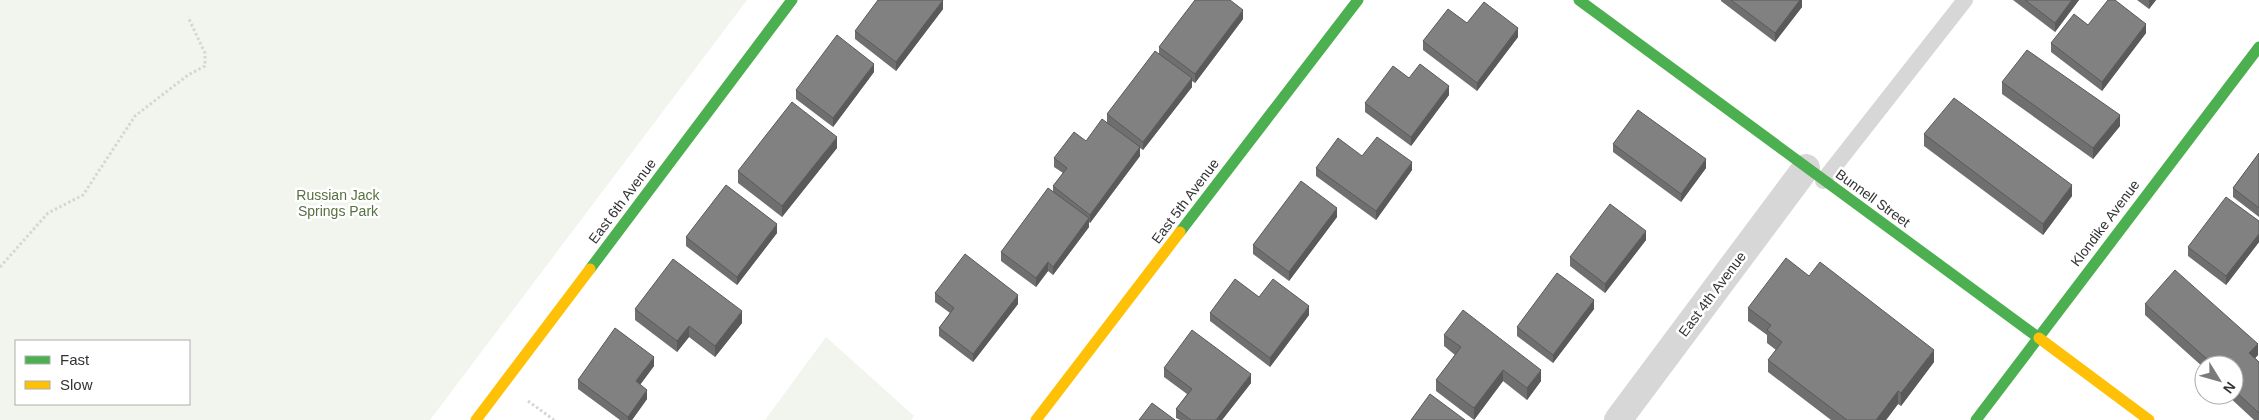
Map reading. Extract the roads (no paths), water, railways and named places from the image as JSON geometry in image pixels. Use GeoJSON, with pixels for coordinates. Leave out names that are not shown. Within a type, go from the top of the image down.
{"type":"FeatureCollection","features":[{"type":"Feature","properties":{"kind":"street","name":"East 6th Avenue"},"geometry":{"type":"LineString","coordinates":[[476,420],[792,0]]}},
{"type":"Feature","properties":{"kind":"street","name":"East 5th Avenue"},"geometry":{"type":"LineString","coordinates":[[1036,420],[1358,0]]}},
{"type":"Feature","properties":{"kind":"street","name":"Bunnell Street"},"geometry":{"type":"LineString","coordinates":[[1579,0],[1814,175],[2038,336],[2149,420]]}},
{"type":"Feature","properties":{"kind":"street","name":"Klondike Avenue"},"geometry":{"type":"LineString","coordinates":[[1976,420],[2259,47]]}},
{"type":"Feature","properties":{"kind":"street","name":"East 4th Avenue"},"geometry":{"type":"LineString","coordinates":[[1618,420],[1814,175]]}},
{"type":"Feature","properties":{"kind":"lane"},"geometry":{"type":"LineString","coordinates":[[1814,175],[1965,0]]}},
{"type":"Feature","properties":{"kind":"park label","name":"Russian Jack Springs Park"},"geometry":{"type":"Point","coordinates":[338,204]}}]}
